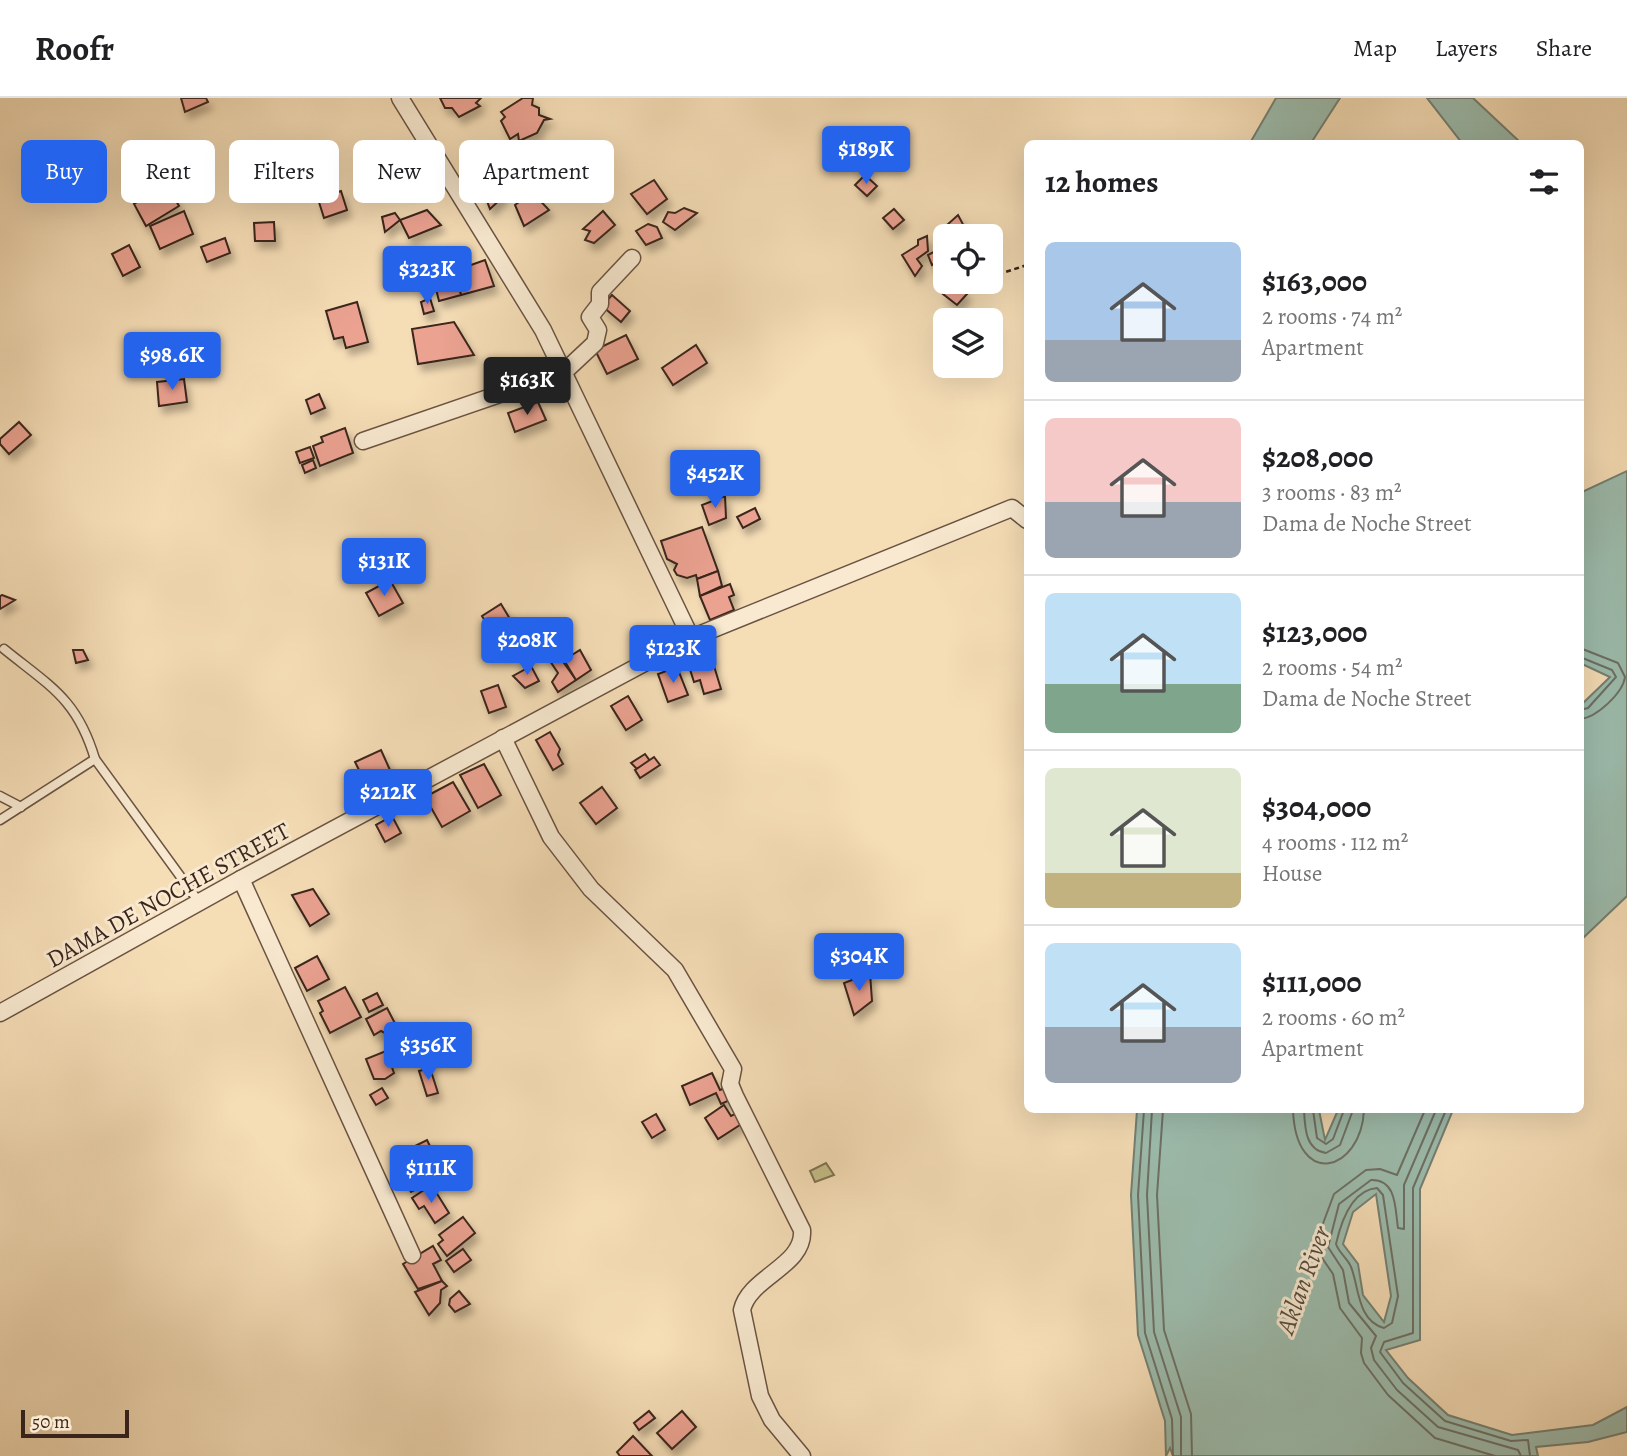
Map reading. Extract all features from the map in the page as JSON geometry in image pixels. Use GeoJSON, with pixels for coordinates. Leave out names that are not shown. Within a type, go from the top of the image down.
{"type":"FeatureCollection","features":[{"type":"Feature","properties":{"kind":"street"},"geometry":{"type":"LineString","coordinates":[[400,98],[543,330],[691,638]]}},
{"type":"Feature","properties":{"kind":"street"},"geometry":{"type":"LineString","coordinates":[[363,441],[564,372],[595,342],[598,330],[590,317],[600,304],[600,292],[632,258]]}},
{"type":"Feature","properties":{"kind":"street","name":"DAMA DE NOCHE STREET"},"geometry":{"type":"LineString","coordinates":[[0,1013],[241,879],[691,638],[1012,508],[1024,518]]}},
{"type":"Feature","properties":{"kind":"street"},"geometry":{"type":"LineString","coordinates":[[503,738],[551,837],[591,889],[663,956],[682,979],[733,1069],[730,1084],[735,1096],[802,1230],[800,1246],[751,1293],[742,1310],[760,1396],[772,1420],[802,1456]]}},
{"type":"Feature","properties":{"kind":"street"},"geometry":{"type":"LineString","coordinates":[[241,879],[412,1255]]}},
{"type":"Feature","properties":{"kind":"lane"},"geometry":{"type":"LineString","coordinates":[[4,649],[48,684],[77,713],[86,729],[95,760],[199,902]]}},
{"type":"Feature","properties":{"kind":"lane"},"geometry":{"type":"LineString","coordinates":[[0,820],[95,760]]}},
{"type":"Feature","properties":{"kind":"lane"},"geometry":{"type":"LineString","coordinates":[[0,796],[21,807]]}},
{"type":"Feature","properties":{"kind":"path"},"geometry":{"type":"LineString","coordinates":[[1003,273],[1024,266]]}},
{"type":"Feature","properties":{"kind":"shaded area"},"geometry":{"type":"Polygon","coordinates":[[[826,1163],[834,1175],[815,1182],[810,1171],[826,1163]]]}},
{"type":"Feature","properties":{"kind":"water"},"geometry":{"type":"Polygon","coordinates":[[[1276,98],[1340,98],[1313,140],[1252,140],[1276,98]]]}},
{"type":"Feature","properties":{"kind":"water"},"geometry":{"type":"Polygon","coordinates":[[[1427,98],[1473,98],[1518,140],[1460,140],[1427,98]]]}},
{"type":"Feature","properties":{"kind":"water"},"geometry":{"type":"Polygon","coordinates":[[[1627,471],[1627,896],[1584,937],[1584,702],[1610,677],[1584,665],[1584,491],[1627,471]]]}},
{"type":"Feature","properties":{"kind":"water","name":"Aklan River"},"geometry":{"type":"Polygon","coordinates":[[[1137,1113],[1320,1113],[1325,1140],[1337,1113],[1452,1113],[1420,1189],[1420,1340],[1386,1350],[1408,1378],[1448,1415],[1512,1435],[1593,1425],[1627,1407],[1627,1432],[1588,1442],[1536,1447],[1538,1456],[1173,1456],[1170,1448],[1166,1456],[1165,1421],[1138,1335],[1131,1195],[1137,1113]],[[1376,1194],[1353,1212],[1343,1244],[1358,1264],[1363,1295],[1384,1322],[1391,1296],[1376,1194]]]}},
{"type":"Feature","properties":{"kind":"building"},"geometry":{"type":"Polygon","coordinates":[[[181,98],[206,98],[208,102],[185,112],[181,98]]]}},
{"type":"Feature","properties":{"kind":"building"},"geometry":{"type":"Polygon","coordinates":[[[440,98],[481,98],[476,103],[480,106],[459,117],[452,108],[445,108],[440,98]]]}},
{"type":"Feature","properties":{"kind":"building"},"geometry":{"type":"Polygon","coordinates":[[[523,98],[533,98],[532,105],[539,108],[539,115],[550,119],[544,120],[537,133],[521,140],[519,140],[518,134],[510,139],[501,121],[505,117],[501,112],[523,98]]]}},
{"type":"Feature","properties":{"kind":"building"},"geometry":{"type":"Polygon","coordinates":[[[865,175],[877,186],[867,196],[855,185],[865,175]]]}},
{"type":"Feature","properties":{"kind":"building"},"geometry":{"type":"Polygon","coordinates":[[[654,180],[667,199],[647,214],[631,194],[654,180]]]}},
{"type":"Feature","properties":{"kind":"building"},"geometry":{"type":"Polygon","coordinates":[[[341,191],[347,210],[324,218],[319,203],[339,203],[341,191]]]}},
{"type":"Feature","properties":{"kind":"building"},"geometry":{"type":"Polygon","coordinates":[[[177,203],[179,206],[146,226],[134,204],[177,203]]]}},
{"type":"Feature","properties":{"kind":"building"},"geometry":{"type":"Polygon","coordinates":[[[542,203],[549,210],[524,226],[515,205],[542,203]]]}},
{"type":"Feature","properties":{"kind":"building"},"geometry":{"type":"Polygon","coordinates":[[[684,208],[697,213],[675,230],[663,222],[668,212],[675,213],[684,208]]]}},
{"type":"Feature","properties":{"kind":"building"},"geometry":{"type":"Polygon","coordinates":[[[894,209],[904,220],[893,229],[883,218],[894,209]]]}},
{"type":"Feature","properties":{"kind":"building"},"geometry":{"type":"Polygon","coordinates":[[[427,210],[441,225],[409,238],[400,220],[427,210]]]}},
{"type":"Feature","properties":{"kind":"building"},"geometry":{"type":"Polygon","coordinates":[[[184,211],[193,234],[160,249],[150,226],[184,211]]]}},
{"type":"Feature","properties":{"kind":"building"},"geometry":{"type":"Polygon","coordinates":[[[603,211],[615,225],[594,243],[585,240],[590,231],[583,229],[603,211]]]}},
{"type":"Feature","properties":{"kind":"building"},"geometry":{"type":"Polygon","coordinates":[[[395,213],[400,220],[385,232],[382,217],[395,213]]]}},
{"type":"Feature","properties":{"kind":"building"},"geometry":{"type":"Polygon","coordinates":[[[958,215],[963,224],[948,224],[958,215]]]}},
{"type":"Feature","properties":{"kind":"building"},"geometry":{"type":"Polygon","coordinates":[[[274,222],[275,241],[255,241],[254,223],[274,222]]]}},
{"type":"Feature","properties":{"kind":"building"},"geometry":{"type":"Polygon","coordinates":[[[648,224],[657,227],[662,238],[646,245],[636,231],[648,224]]]}},
{"type":"Feature","properties":{"kind":"building"},"geometry":{"type":"Polygon","coordinates":[[[927,236],[928,251],[917,259],[922,266],[915,276],[902,255],[918,245],[918,240],[927,236]]]}},
{"type":"Feature","properties":{"kind":"building"},"geometry":{"type":"Polygon","coordinates":[[[225,238],[230,253],[207,262],[201,247],[225,238]]]}},
{"type":"Feature","properties":{"kind":"building"},"geometry":{"type":"Polygon","coordinates":[[[129,245],[140,267],[123,276],[112,254],[129,245]]]}},
{"type":"Feature","properties":{"kind":"building"},"geometry":{"type":"Polygon","coordinates":[[[933,252],[932,265],[928,255],[933,252]]]}},
{"type":"Feature","properties":{"kind":"building"},"geometry":{"type":"Polygon","coordinates":[[[485,260],[494,286],[461,295],[454,271],[485,260]]]}},
{"type":"Feature","properties":{"kind":"building"},"geometry":{"type":"Polygon","coordinates":[[[454,271],[461,295],[439,301],[433,277],[454,271]]]}},
{"type":"Feature","properties":{"kind":"building"},"geometry":{"type":"Polygon","coordinates":[[[943,294],[967,294],[957,305],[943,294]]]}},
{"type":"Feature","properties":{"kind":"building"},"geometry":{"type":"Polygon","coordinates":[[[612,295],[630,311],[621,322],[602,306],[612,295]]]}},
{"type":"Feature","properties":{"kind":"building"},"geometry":{"type":"Polygon","coordinates":[[[430,298],[434,311],[424,314],[421,302],[430,298]]]}},
{"type":"Feature","properties":{"kind":"building"},"geometry":{"type":"Polygon","coordinates":[[[357,302],[368,342],[346,348],[343,337],[334,339],[326,311],[357,302]]]}},
{"type":"Feature","properties":{"kind":"building"},"geometry":{"type":"Polygon","coordinates":[[[454,322],[474,355],[418,364],[412,329],[454,322]]]}},
{"type":"Feature","properties":{"kind":"building"},"geometry":{"type":"Polygon","coordinates":[[[626,335],[638,359],[607,374],[595,350],[626,335]]]}},
{"type":"Feature","properties":{"kind":"building"},"geometry":{"type":"Polygon","coordinates":[[[160,336],[164,352],[151,355],[147,339],[160,336]]]}},
{"type":"Feature","properties":{"kind":"building"},"geometry":{"type":"Polygon","coordinates":[[[696,345],[707,363],[673,385],[662,368],[696,345]]]}},
{"type":"Feature","properties":{"kind":"building"},"geometry":{"type":"Polygon","coordinates":[[[184,379],[187,402],[159,406],[157,382],[184,379]]]}},
{"type":"Feature","properties":{"kind":"building"},"geometry":{"type":"Polygon","coordinates":[[[319,394],[325,408],[311,414],[306,400],[319,394]]]}},
{"type":"Feature","properties":{"kind":"building"},"geometry":{"type":"Polygon","coordinates":[[[538,402],[546,420],[515,432],[508,413],[538,402]]]}},
{"type":"Feature","properties":{"kind":"building"},"geometry":{"type":"Polygon","coordinates":[[[19,422],[31,435],[9,454],[0,444],[0,439],[19,422]]]}},
{"type":"Feature","properties":{"kind":"building"},"geometry":{"type":"Polygon","coordinates":[[[345,428],[353,453],[320,466],[313,446],[323,442],[321,437],[345,428]]]}},
{"type":"Feature","properties":{"kind":"building"},"geometry":{"type":"Polygon","coordinates":[[[310,447],[314,458],[300,463],[296,452],[310,447]]]}},
{"type":"Feature","properties":{"kind":"building"},"geometry":{"type":"Polygon","coordinates":[[[313,460],[316,468],[305,473],[302,465],[313,460]]]}},
{"type":"Feature","properties":{"kind":"building"},"geometry":{"type":"Polygon","coordinates":[[[725,496],[726,518],[709,525],[702,505],[725,496]]]}},
{"type":"Feature","properties":{"kind":"building"},"geometry":{"type":"Polygon","coordinates":[[[755,508],[760,519],[743,528],[737,517],[755,508]]]}},
{"type":"Feature","properties":{"kind":"building"},"geometry":{"type":"Polygon","coordinates":[[[702,527],[718,571],[697,579],[696,575],[687,578],[677,575],[674,570],[677,564],[667,559],[661,541],[702,527]]]}},
{"type":"Feature","properties":{"kind":"building"},"geometry":{"type":"Polygon","coordinates":[[[718,571],[722,586],[700,596],[697,579],[718,571]]]}},
{"type":"Feature","properties":{"kind":"building"},"geometry":{"type":"Polygon","coordinates":[[[390,580],[403,603],[379,616],[366,593],[390,580]]]}},
{"type":"Feature","properties":{"kind":"building"},"geometry":{"type":"Polygon","coordinates":[[[730,584],[734,595],[729,597],[734,610],[710,620],[700,596],[730,584]]]}},
{"type":"Feature","properties":{"kind":"building"},"geometry":{"type":"Polygon","coordinates":[[[0,596],[15,600],[0,609],[0,596]]]}},
{"type":"Feature","properties":{"kind":"building"},"geometry":{"type":"Polygon","coordinates":[[[501,604],[510,619],[491,631],[482,616],[501,604]]]}},
{"type":"Feature","properties":{"kind":"building"},"geometry":{"type":"Polygon","coordinates":[[[510,619],[523,641],[503,653],[491,631],[510,619]]]}},
{"type":"Feature","properties":{"kind":"building"},"geometry":{"type":"Polygon","coordinates":[[[554,649],[576,680],[558,692],[552,682],[558,673],[546,655],[554,649]]]}},
{"type":"Feature","properties":{"kind":"building"},"geometry":{"type":"Polygon","coordinates":[[[73,650],[83,650],[88,660],[76,663],[73,650]]]}},
{"type":"Feature","properties":{"kind":"building"},"geometry":{"type":"Polygon","coordinates":[[[580,650],[591,670],[576,680],[564,660],[580,650]]]}},
{"type":"Feature","properties":{"kind":"building"},"geometry":{"type":"Polygon","coordinates":[[[710,653],[721,689],[704,694],[700,680],[694,682],[687,660],[710,653]]]}},
{"type":"Feature","properties":{"kind":"building"},"geometry":{"type":"Polygon","coordinates":[[[531,666],[539,681],[525,688],[513,676],[531,666]]]}},
{"type":"Feature","properties":{"kind":"building"},"geometry":{"type":"Polygon","coordinates":[[[677,667],[688,695],[668,702],[658,674],[677,667]]]}},
{"type":"Feature","properties":{"kind":"building"},"geometry":{"type":"Polygon","coordinates":[[[498,685],[506,707],[489,713],[481,691],[498,685]]]}},
{"type":"Feature","properties":{"kind":"building"},"geometry":{"type":"Polygon","coordinates":[[[628,696],[642,720],[626,730],[611,706],[628,696]]]}},
{"type":"Feature","properties":{"kind":"building"},"geometry":{"type":"Polygon","coordinates":[[[550,732],[560,749],[558,755],[563,764],[553,770],[536,740],[550,732]]]}},
{"type":"Feature","properties":{"kind":"building"},"geometry":{"type":"Polygon","coordinates":[[[381,750],[394,779],[374,788],[368,775],[363,778],[355,762],[381,750]]]}},
{"type":"Feature","properties":{"kind":"building"},"geometry":{"type":"Polygon","coordinates":[[[645,754],[650,761],[637,769],[631,763],[645,754]]]}},
{"type":"Feature","properties":{"kind":"building"},"geometry":{"type":"Polygon","coordinates":[[[654,757],[660,765],[640,778],[635,770],[654,757]]]}},
{"type":"Feature","properties":{"kind":"building"},"geometry":{"type":"Polygon","coordinates":[[[484,764],[501,795],[478,808],[460,775],[484,764]]]}},
{"type":"Feature","properties":{"kind":"building"},"geometry":{"type":"Polygon","coordinates":[[[453,782],[470,811],[442,827],[425,797],[453,782]]]}},
{"type":"Feature","properties":{"kind":"building"},"geometry":{"type":"Polygon","coordinates":[[[602,787],[617,808],[596,824],[580,803],[602,787]]]}},
{"type":"Feature","properties":{"kind":"building"},"geometry":{"type":"Polygon","coordinates":[[[392,816],[401,833],[385,842],[376,825],[392,816]]]}},
{"type":"Feature","properties":{"kind":"building"},"geometry":{"type":"Polygon","coordinates":[[[313,889],[329,914],[310,926],[292,895],[313,889]]]}},
{"type":"Feature","properties":{"kind":"building"},"geometry":{"type":"Polygon","coordinates":[[[317,956],[329,979],[307,991],[295,968],[317,956]]]}},
{"type":"Feature","properties":{"kind":"building"},"geometry":{"type":"Polygon","coordinates":[[[870,973],[872,1001],[854,1015],[844,983],[870,973]]]}},
{"type":"Feature","properties":{"kind":"building"},"geometry":{"type":"Polygon","coordinates":[[[345,987],[361,1017],[330,1033],[320,1013],[323,1011],[318,1001],[345,987]]]}},
{"type":"Feature","properties":{"kind":"building"},"geometry":{"type":"Polygon","coordinates":[[[377,993],[383,1005],[369,1012],[363,1000],[377,993]]]}},
{"type":"Feature","properties":{"kind":"building"},"geometry":{"type":"Polygon","coordinates":[[[387,1008],[400,1033],[393,1037],[381,1031],[374,1035],[366,1019],[387,1008]]]}},
{"type":"Feature","properties":{"kind":"building"},"geometry":{"type":"Polygon","coordinates":[[[386,1051],[394,1073],[385,1079],[374,1079],[366,1059],[386,1051]]]}},
{"type":"Feature","properties":{"kind":"building"},"geometry":{"type":"Polygon","coordinates":[[[430,1068],[438,1093],[427,1096],[419,1071],[430,1068]]]}},
{"type":"Feature","properties":{"kind":"building"},"geometry":{"type":"Polygon","coordinates":[[[712,1073],[720,1090],[725,1088],[730,1100],[721,1104],[716,1093],[690,1105],[682,1086],[712,1073]]]}},
{"type":"Feature","properties":{"kind":"building"},"geometry":{"type":"Polygon","coordinates":[[[382,1088],[388,1098],[376,1105],[370,1095],[382,1088]]]}},
{"type":"Feature","properties":{"kind":"building"},"geometry":{"type":"Polygon","coordinates":[[[724,1105],[731,1116],[737,1113],[743,1123],[718,1139],[705,1118],[724,1105]]]}},
{"type":"Feature","properties":{"kind":"building"},"geometry":{"type":"Polygon","coordinates":[[[656,1114],[665,1130],[652,1138],[642,1122],[656,1114]]]}},
{"type":"Feature","properties":{"kind":"building"},"geometry":{"type":"Polygon","coordinates":[[[427,1140],[441,1169],[427,1176],[413,1147],[427,1140]]]}},
{"type":"Feature","properties":{"kind":"building"},"geometry":{"type":"Polygon","coordinates":[[[418,1167],[426,1184],[411,1192],[402,1175],[418,1167]]]}},
{"type":"Feature","properties":{"kind":"building"},"geometry":{"type":"Polygon","coordinates":[[[427,1188],[431,1195],[436,1192],[449,1213],[435,1223],[424,1206],[419,1209],[412,1198],[427,1188]]]}},
{"type":"Feature","properties":{"kind":"building"},"geometry":{"type":"Polygon","coordinates":[[[463,1217],[475,1233],[447,1256],[438,1244],[443,1240],[439,1235],[463,1217]]]}},
{"type":"Feature","properties":{"kind":"building"},"geometry":{"type":"Polygon","coordinates":[[[433,1246],[441,1260],[433,1264],[442,1281],[418,1289],[403,1264],[433,1246]]]}},
{"type":"Feature","properties":{"kind":"building"},"geometry":{"type":"Polygon","coordinates":[[[463,1249],[471,1260],[454,1272],[446,1261],[463,1249]]]}},
{"type":"Feature","properties":{"kind":"building"},"geometry":{"type":"Polygon","coordinates":[[[442,1281],[447,1286],[441,1290],[440,1303],[429,1315],[415,1292],[442,1281]]]}},
{"type":"Feature","properties":{"kind":"building"},"geometry":{"type":"Polygon","coordinates":[[[459,1291],[470,1304],[455,1312],[449,1305],[450,1299],[459,1291]]]}},
{"type":"Feature","properties":{"kind":"building"},"geometry":{"type":"Polygon","coordinates":[[[649,1411],[655,1418],[639,1430],[634,1423],[649,1411]]]}},
{"type":"Feature","properties":{"kind":"building"},"geometry":{"type":"Polygon","coordinates":[[[682,1411],[696,1427],[672,1449],[657,1433],[682,1411]]]}},
{"type":"Feature","properties":{"kind":"building"},"geometry":{"type":"Polygon","coordinates":[[[633,1436],[652,1456],[620,1456],[617,1452],[633,1436]]]}}]}
